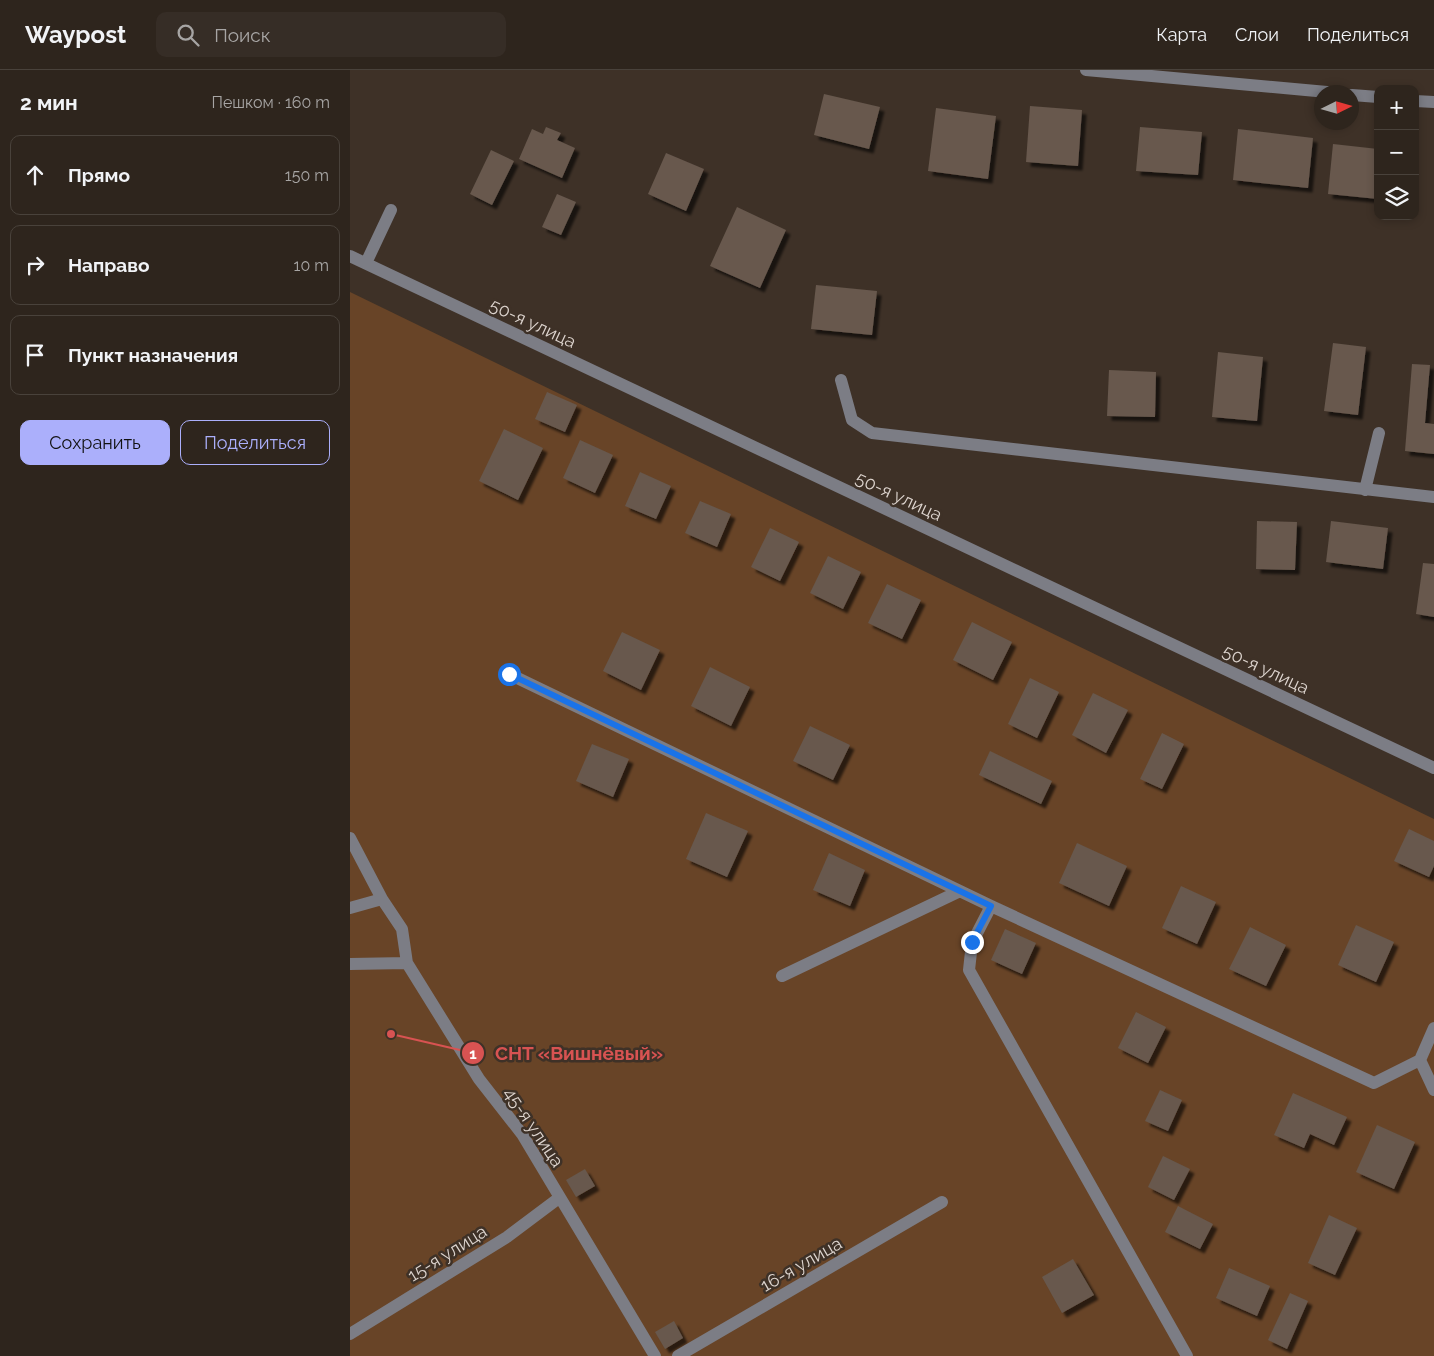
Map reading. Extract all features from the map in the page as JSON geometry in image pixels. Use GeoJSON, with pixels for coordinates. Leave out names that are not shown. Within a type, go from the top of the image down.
{"type":"FeatureCollection","features":[{"type":"Feature","properties":{"kind":"street"},"geometry":{"type":"LineString","coordinates":[[1086,70],[1314,91]]}},
{"type":"Feature","properties":{"kind":"street"},"geometry":{"type":"LineString","coordinates":[[1359,96],[1374,97]]}},
{"type":"Feature","properties":{"kind":"street"},"geometry":{"type":"LineString","coordinates":[[1419,101],[1434,102]]}},
{"type":"Feature","properties":{"kind":"street"},"geometry":{"type":"LineString","coordinates":[[366,263],[391,210]]}},
{"type":"Feature","properties":{"kind":"street","name":"50-я улица"},"geometry":{"type":"LineString","coordinates":[[350,256],[1434,768]]}},
{"type":"Feature","properties":{"kind":"street"},"geometry":{"type":"LineString","coordinates":[[841,380],[852,420],[872,433],[1434,497]]}},
{"type":"Feature","properties":{"kind":"street"},"geometry":{"type":"LineString","coordinates":[[1365,490],[1380,433]]}},
{"type":"Feature","properties":{"kind":"street"},"geometry":{"type":"LineString","coordinates":[[509,674],[991,906],[1374,1083],[1420,1060],[1434,1028]]}},
{"type":"Feature","properties":{"kind":"street","name":"45-я улица"},"geometry":{"type":"LineString","coordinates":[[350,838],[382,899],[402,930],[407,963],[479,1079],[522,1134],[655,1356]]}},
{"type":"Feature","properties":{"kind":"street"},"geometry":{"type":"LineString","coordinates":[[782,976],[960,891]]}},
{"type":"Feature","properties":{"kind":"street"},"geometry":{"type":"LineString","coordinates":[[350,908],[382,899]]}},
{"type":"Feature","properties":{"kind":"street"},"geometry":{"type":"LineString","coordinates":[[991,906],[972,942],[969,970],[1186,1356]]}},
{"type":"Feature","properties":{"kind":"street"},"geometry":{"type":"LineString","coordinates":[[350,964],[407,963]]}},
{"type":"Feature","properties":{"kind":"street"},"geometry":{"type":"LineString","coordinates":[[1420,1060],[1434,1090]]}},
{"type":"Feature","properties":{"kind":"street","name":"15-я улица"},"geometry":{"type":"LineString","coordinates":[[350,1334],[507,1237],[559,1198]]}},
{"type":"Feature","properties":{"kind":"street","name":"16-я улица"},"geometry":{"type":"LineString","coordinates":[[678,1356],[942,1202]]}},
{"type":"Feature","properties":{"kind":"shaded area"},"geometry":{"type":"Polygon","coordinates":[[[350,292],[1434,819],[1434,1356],[350,1356],[350,292]]]}},
{"type":"Feature","properties":{"kind":"building"},"geometry":{"type":"Polygon","coordinates":[[[824,94],[880,107],[869,149],[814,135],[824,94]]]}},
{"type":"Feature","properties":{"kind":"building"},"geometry":{"type":"Polygon","coordinates":[[[1030,106],[1082,110],[1078,166],[1026,162],[1030,106]]]}},
{"type":"Feature","properties":{"kind":"building"},"geometry":{"type":"Polygon","coordinates":[[[936,108],[996,116],[988,179],[928,171],[936,108]]]}},
{"type":"Feature","properties":{"kind":"building"},"geometry":{"type":"Polygon","coordinates":[[[546,127],[561,133],[557,140],[575,148],[562,178],[519,159],[532,129],[543,134],[546,127]]]}},
{"type":"Feature","properties":{"kind":"building"},"geometry":{"type":"Polygon","coordinates":[[[1140,127],[1202,132],[1198,175],[1136,171],[1140,127]]]}},
{"type":"Feature","properties":{"kind":"building"},"geometry":{"type":"Polygon","coordinates":[[[1238,129],[1313,138],[1308,188],[1233,180],[1238,129]]]}},
{"type":"Feature","properties":{"kind":"building"},"geometry":{"type":"Polygon","coordinates":[[[1333,144],[1374,149],[1374,199],[1328,194],[1333,144]]]}},
{"type":"Feature","properties":{"kind":"building"},"geometry":{"type":"Polygon","coordinates":[[[491,150],[514,161],[492,205],[470,194],[491,150]]]}},
{"type":"Feature","properties":{"kind":"building"},"geometry":{"type":"Polygon","coordinates":[[[666,153],[704,169],[686,211],[648,194],[666,153]]]}},
{"type":"Feature","properties":{"kind":"building"},"geometry":{"type":"Polygon","coordinates":[[[557,194],[576,202],[561,235],[542,227],[557,194]]]}},
{"type":"Feature","properties":{"kind":"building"},"geometry":{"type":"Polygon","coordinates":[[[737,207],[786,230],[760,288],[710,266],[737,207]]]}},
{"type":"Feature","properties":{"kind":"building"},"geometry":{"type":"Polygon","coordinates":[[[816,285],[877,291],[872,335],[811,329],[816,285]]]}},
{"type":"Feature","properties":{"kind":"building"},"geometry":{"type":"Polygon","coordinates":[[[1333,343],[1366,347],[1358,415],[1324,411],[1333,343]]]}},
{"type":"Feature","properties":{"kind":"building"},"geometry":{"type":"Polygon","coordinates":[[[1218,352],[1263,357],[1257,421],[1212,417],[1218,352]]]}},
{"type":"Feature","properties":{"kind":"building"},"geometry":{"type":"Polygon","coordinates":[[[1412,364],[1430,365],[1425,423],[1434,424],[1434,454],[1405,451],[1412,364]]]}},
{"type":"Feature","properties":{"kind":"building"},"geometry":{"type":"Polygon","coordinates":[[[1109,370],[1156,372],[1155,417],[1107,416],[1109,370]]]}},
{"type":"Feature","properties":{"kind":"building"},"geometry":{"type":"Polygon","coordinates":[[[547,392],[577,405],[565,432],[535,419],[547,392]]]}},
{"type":"Feature","properties":{"kind":"building"},"geometry":{"type":"Polygon","coordinates":[[[504,429],[543,448],[518,500],[479,481],[504,429]]]}},
{"type":"Feature","properties":{"kind":"building"},"geometry":{"type":"Polygon","coordinates":[[[580,440],[613,455],[595,493],[563,478],[580,440]]]}},
{"type":"Feature","properties":{"kind":"building"},"geometry":{"type":"Polygon","coordinates":[[[640,472],[671,486],[656,519],[625,506],[640,472]]]}},
{"type":"Feature","properties":{"kind":"building"},"geometry":{"type":"Polygon","coordinates":[[[700,501],[731,514],[717,547],[685,533],[700,501]]]}},
{"type":"Feature","properties":{"kind":"building"},"geometry":{"type":"Polygon","coordinates":[[[1257,521],[1297,522],[1295,570],[1256,569],[1257,521]]]}},
{"type":"Feature","properties":{"kind":"building"},"geometry":{"type":"Polygon","coordinates":[[[1331,521],[1388,528],[1383,569],[1326,562],[1331,521]]]}},
{"type":"Feature","properties":{"kind":"building"},"geometry":{"type":"Polygon","coordinates":[[[770,528],[799,542],[780,581],[751,567],[770,528]]]}},
{"type":"Feature","properties":{"kind":"building"},"geometry":{"type":"Polygon","coordinates":[[[828,556],[861,572],[843,609],[810,593],[828,556]]]}},
{"type":"Feature","properties":{"kind":"building"},"geometry":{"type":"Polygon","coordinates":[[[1423,563],[1434,564],[1434,617],[1416,614],[1423,563]]]}},
{"type":"Feature","properties":{"kind":"building"},"geometry":{"type":"Polygon","coordinates":[[[887,584],[921,600],[902,639],[868,623],[887,584]]]}},
{"type":"Feature","properties":{"kind":"building"},"geometry":{"type":"Polygon","coordinates":[[[972,622],[1012,642],[993,680],[953,660],[972,622]]]}},
{"type":"Feature","properties":{"kind":"building"},"geometry":{"type":"Polygon","coordinates":[[[622,632],[660,650],[641,690],[603,671],[622,632]]]}},
{"type":"Feature","properties":{"kind":"building"},"geometry":{"type":"Polygon","coordinates":[[[710,667],[750,687],[731,726],[691,706],[710,667]]]}},
{"type":"Feature","properties":{"kind":"building"},"geometry":{"type":"Polygon","coordinates":[[[1030,678],[1059,692],[1037,738],[1008,724],[1030,678]]]}},
{"type":"Feature","properties":{"kind":"building"},"geometry":{"type":"Polygon","coordinates":[[[1093,693],[1128,710],[1106,753],[1072,735],[1093,693]]]}},
{"type":"Feature","properties":{"kind":"building"},"geometry":{"type":"Polygon","coordinates":[[[810,726],[850,745],[833,780],[793,761],[810,726]]]}},
{"type":"Feature","properties":{"kind":"building"},"geometry":{"type":"Polygon","coordinates":[[[1162,733],[1184,744],[1162,789],[1140,779],[1162,733]]]}},
{"type":"Feature","properties":{"kind":"building"},"geometry":{"type":"Polygon","coordinates":[[[592,744],[629,759],[613,797],[576,781],[592,744]]]}},
{"type":"Feature","properties":{"kind":"building"},"geometry":{"type":"Polygon","coordinates":[[[990,751],[1052,781],[1041,804],[979,775],[990,751]]]}},
{"type":"Feature","properties":{"kind":"building"},"geometry":{"type":"Polygon","coordinates":[[[706,813],[748,831],[727,877],[686,859],[706,813]]]}},
{"type":"Feature","properties":{"kind":"building"},"geometry":{"type":"Polygon","coordinates":[[[1409,829],[1434,841],[1434,866],[1429,877],[1394,861],[1409,829]]]}},
{"type":"Feature","properties":{"kind":"building"},"geometry":{"type":"Polygon","coordinates":[[[1077,843],[1127,866],[1109,906],[1059,883],[1077,843]]]}},
{"type":"Feature","properties":{"kind":"building"},"geometry":{"type":"Polygon","coordinates":[[[829,853],[865,870],[850,906],[813,890],[829,853]]]}},
{"type":"Feature","properties":{"kind":"building"},"geometry":{"type":"Polygon","coordinates":[[[1181,886],[1216,902],[1197,944],[1162,928],[1181,886]]]}},
{"type":"Feature","properties":{"kind":"building"},"geometry":{"type":"Polygon","coordinates":[[[1356,925],[1394,942],[1376,982],[1338,965],[1356,925]]]}},
{"type":"Feature","properties":{"kind":"building"},"geometry":{"type":"Polygon","coordinates":[[[1250,927],[1286,945],[1266,986],[1229,969],[1250,927]]]}},
{"type":"Feature","properties":{"kind":"building"},"geometry":{"type":"Polygon","coordinates":[[[1005,929],[1036,943],[1022,974],[991,960],[1005,929]]]}},
{"type":"Feature","properties":{"kind":"building"},"geometry":{"type":"Polygon","coordinates":[[[1136,1012],[1166,1027],[1148,1063],[1118,1048],[1136,1012]]]}},
{"type":"Feature","properties":{"kind":"building"},"geometry":{"type":"Polygon","coordinates":[[[1160,1090],[1182,1100],[1168,1131],[1145,1121],[1160,1090]]]}},
{"type":"Feature","properties":{"kind":"building"},"geometry":{"type":"Polygon","coordinates":[[[1293,1093],[1347,1117],[1334,1145],[1310,1134],[1304,1148],[1274,1135],[1293,1093]]]}},
{"type":"Feature","properties":{"kind":"building"},"geometry":{"type":"Polygon","coordinates":[[[1377,1125],[1415,1142],[1394,1189],[1356,1172],[1377,1125]]]}},
{"type":"Feature","properties":{"kind":"building"},"geometry":{"type":"Polygon","coordinates":[[[1163,1156],[1190,1169],[1174,1200],[1148,1187],[1163,1156]]]}},
{"type":"Feature","properties":{"kind":"building"},"geometry":{"type":"Polygon","coordinates":[[[585,1169],[595,1186],[576,1197],[566,1180],[585,1169]]]}},
{"type":"Feature","properties":{"kind":"building"},"geometry":{"type":"Polygon","coordinates":[[[1178,1206],[1213,1224],[1200,1249],[1165,1232],[1178,1206]]]}},
{"type":"Feature","properties":{"kind":"building"},"geometry":{"type":"Polygon","coordinates":[[[1329,1215],[1357,1228],[1335,1275],[1308,1263],[1329,1215]]]}},
{"type":"Feature","properties":{"kind":"building"},"geometry":{"type":"Polygon","coordinates":[[[1073,1259],[1094,1295],[1062,1313],[1042,1277],[1073,1259]]]}},
{"type":"Feature","properties":{"kind":"building"},"geometry":{"type":"Polygon","coordinates":[[[1229,1268],[1270,1286],[1257,1316],[1216,1298],[1229,1268]]]}},
{"type":"Feature","properties":{"kind":"building"},"geometry":{"type":"Polygon","coordinates":[[[1290,1293],[1308,1301],[1287,1349],[1268,1340],[1290,1293]]]}},
{"type":"Feature","properties":{"kind":"building"},"geometry":{"type":"Polygon","coordinates":[[[674,1321],[683,1338],[665,1349],[655,1332],[674,1321]]]}},
{"type":"Feature","properties":{"kind":"place","name":"СНТ «Вишнёвый»"},"geometry":{"type":"Point","coordinates":[391,1034]}},
{"type":"Feature","properties":{"kind":"route"},"geometry":{"type":"LineString","coordinates":[[509,674],[991,906],[972,942]]}}]}
